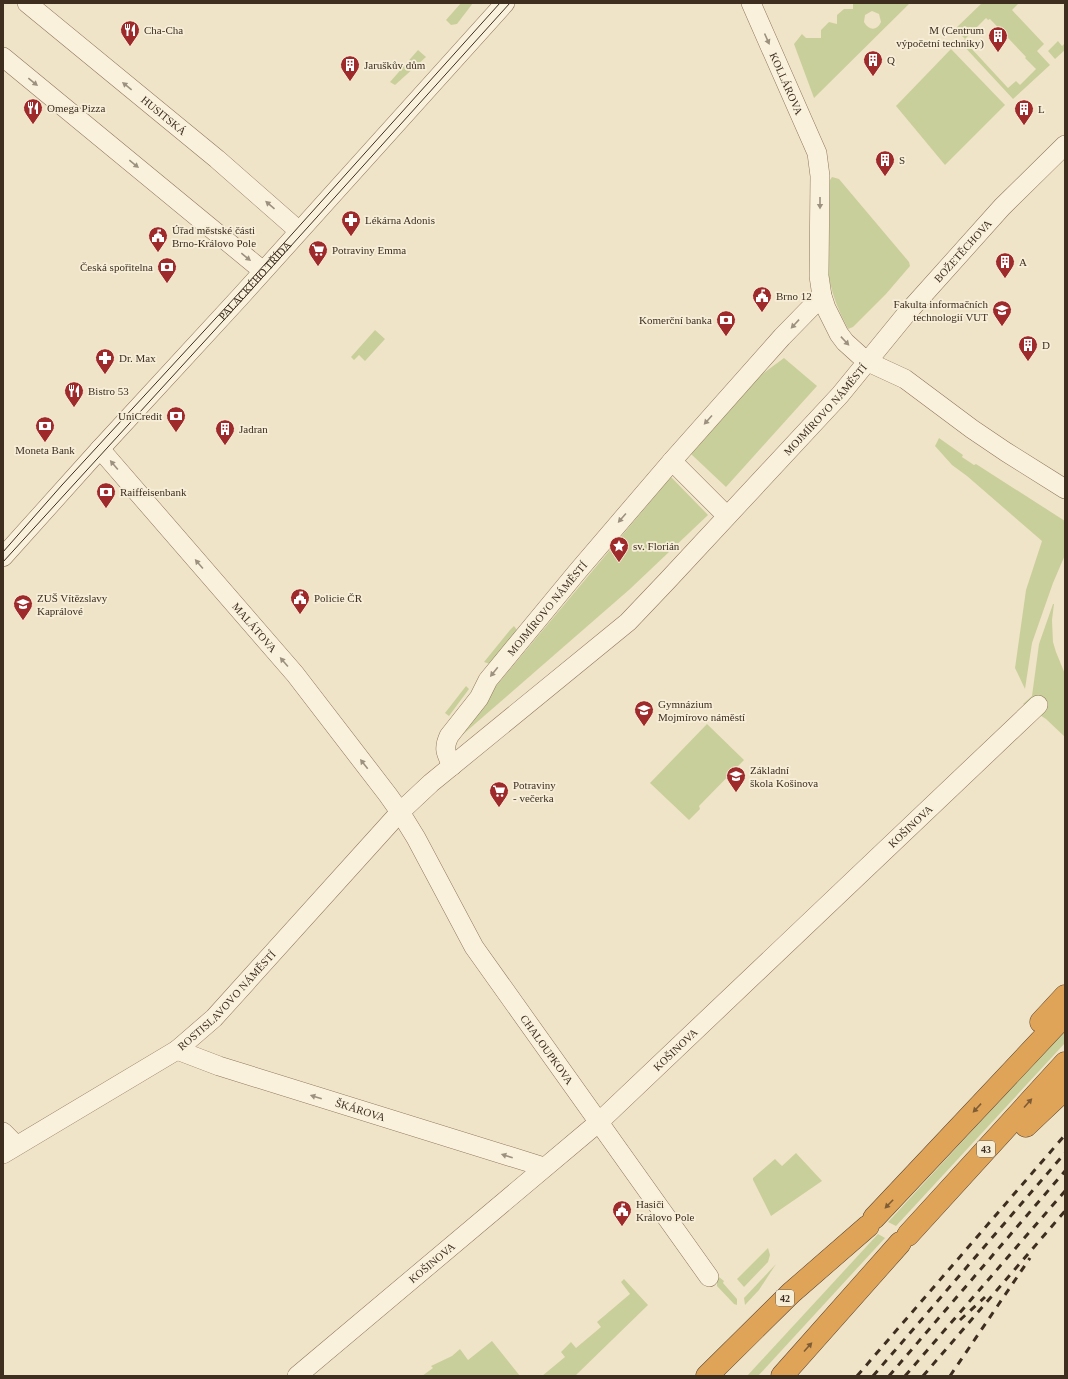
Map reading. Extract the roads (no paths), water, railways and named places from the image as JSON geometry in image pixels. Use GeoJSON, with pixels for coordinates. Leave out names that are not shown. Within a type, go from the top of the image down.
{"type":"FeatureCollection","features":[{"type":"Feature","properties":{"kind":"highway"},"geometry":{"type":"LineString","coordinates":[[1013,1069],[1038,1026],[1065,996]]}},
{"type":"Feature","properties":{"kind":"highway"},"geometry":{"type":"LineString","coordinates":[[726,1376],[1065,1015]]}},
{"type":"Feature","properties":{"kind":"highway","name":"43"},"geometry":{"type":"LineString","coordinates":[[782,1376],[904,1239],[1065,1063]]}},
{"type":"Feature","properties":{"kind":"highway","name":"43"},"geometry":{"type":"LineString","coordinates":[[904,1239],[948,1208],[1024,1128],[1065,1089]]}},
{"type":"Feature","properties":{"kind":"highway","name":"42"},"geometry":{"type":"LineString","coordinates":[[707,1376],[791,1292],[871,1222]]}},
{"type":"Feature","properties":{"kind":"street","name":"HUSITSKÁ"},"geometry":{"type":"LineString","coordinates":[[27,3],[217,159],[300,231]]}},
{"type":"Feature","properties":{"kind":"street","name":"PALACKÉHO TŘÍDA"},"geometry":{"type":"LineString","coordinates":[[3,558],[505,3]]}},
{"type":"Feature","properties":{"kind":"street","name":"KOLLÁROVA"},"geometry":{"type":"LineString","coordinates":[[751,3],[817,153],[818,164]]}},
{"type":"Feature","properties":{"kind":"street"},"geometry":{"type":"LineString","coordinates":[[3,57],[263,271]]}},
{"type":"Feature","properties":{"kind":"street","name":"BOŽETĚCHOVA"},"geometry":{"type":"LineString","coordinates":[[866,361],[1002,207],[1065,145]]}},
{"type":"Feature","properties":{"kind":"street","name":"MOJMÍROVO NÁMĚSTÍ"},"geometry":{"type":"LineString","coordinates":[[400,812],[430,783],[628,622],[840,395],[866,361],[845,342],[839,334],[826,308],[822,296],[819,276],[820,176],[818,164]]}},
{"type":"Feature","properties":{"kind":"street","name":"MOJMÍROVO NÁMĚSTÍ"},"geometry":{"type":"LineString","coordinates":[[452,766],[446,753],[446,742],[449,736],[479,698],[488,680],[577,572],[672,461],[782,337],[822,296]]}},
{"type":"Feature","properties":{"kind":"street"},"geometry":{"type":"LineString","coordinates":[[866,361],[905,379],[995,445],[1065,488]]}},
{"type":"Feature","properties":{"kind":"street","name":"MALÁTOVA"},"geometry":{"type":"LineString","coordinates":[[100,449],[295,674],[400,812]]}},
{"type":"Feature","properties":{"kind":"street"},"geometry":{"type":"LineString","coordinates":[[672,461],[727,516]]}},
{"type":"Feature","properties":{"kind":"street","name":"KOŠINOVA"},"geometry":{"type":"LineString","coordinates":[[297,1376],[598,1122],[1038,705]]}},
{"type":"Feature","properties":{"kind":"street","name":"ROSTISLAVOVO NÁMĚSTÍ"},"geometry":{"type":"LineString","coordinates":[[10,1149],[177,1050],[214,1018],[400,812]]}},
{"type":"Feature","properties":{"kind":"street","name":"CHALOUPKOVA"},"geometry":{"type":"LineString","coordinates":[[400,812],[474,947],[709,1277]]}},
{"type":"Feature","properties":{"kind":"street","name":"ŠKÁROVA"},"geometry":{"type":"LineString","coordinates":[[177,1050],[226,1068],[544,1167]]}},
{"type":"Feature","properties":{"kind":"street"},"geometry":{"type":"LineString","coordinates":[[3,1132],[10,1149]]}},
{"type":"Feature","properties":{"kind":"tram line"},"geometry":{"type":"LineString","coordinates":[[3,552],[62,485],[239,293],[500,3]]}},
{"type":"Feature","properties":{"kind":"tram line"},"geometry":{"type":"LineString","coordinates":[[3,562],[510,3]]}},
{"type":"Feature","properties":{"kind":"railway"},"geometry":{"type":"LineString","coordinates":[[857,1376],[1065,1135]]}},
{"type":"Feature","properties":{"kind":"railway"},"geometry":{"type":"LineString","coordinates":[[873,1376],[1065,1153]]}},
{"type":"Feature","properties":{"kind":"railway"},"geometry":{"type":"LineString","coordinates":[[889,1376],[1065,1171]]}},
{"type":"Feature","properties":{"kind":"railway"},"geometry":{"type":"LineString","coordinates":[[905,1376],[1065,1191]]}},
{"type":"Feature","properties":{"kind":"railway"},"geometry":{"type":"LineString","coordinates":[[923,1376],[1065,1211]]}},
{"type":"Feature","properties":{"kind":"railway"},"geometry":{"type":"LineString","coordinates":[[950,1376],[1030,1258]]}},
{"type":"Feature","properties":{"kind":"railway"},"geometry":{"type":"LineString","coordinates":[[960,1320],[985,1297]]}},
{"type":"Feature","properties":{"kind":"place","name":"Cha-Cha"},"geometry":{"type":"Point","coordinates":[130,47]}},
{"type":"Feature","properties":{"kind":"place","name":"M (Centrum výpočetní techniky)"},"geometry":{"type":"Point","coordinates":[998,53]}},
{"type":"Feature","properties":{"kind":"place","name":"Q"},"geometry":{"type":"Point","coordinates":[873,77]}},
{"type":"Feature","properties":{"kind":"place","name":"Jaruškův dům"},"geometry":{"type":"Point","coordinates":[350,82]}},
{"type":"Feature","properties":{"kind":"place","name":"Omega Pizza"},"geometry":{"type":"Point","coordinates":[33,125]}},
{"type":"Feature","properties":{"kind":"place","name":"L"},"geometry":{"type":"Point","coordinates":[1024,126]}},
{"type":"Feature","properties":{"kind":"place","name":"S"},"geometry":{"type":"Point","coordinates":[885,177]}},
{"type":"Feature","properties":{"kind":"place","name":"Lékárna Adonis"},"geometry":{"type":"Point","coordinates":[351,237]}},
{"type":"Feature","properties":{"kind":"place","name":"Úřad městské části Brno-Královo Pole"},"geometry":{"type":"Point","coordinates":[158,253]}},
{"type":"Feature","properties":{"kind":"place","name":"Potraviny Emma"},"geometry":{"type":"Point","coordinates":[318,267]}},
{"type":"Feature","properties":{"kind":"place","name":"A"},"geometry":{"type":"Point","coordinates":[1005,279]}},
{"type":"Feature","properties":{"kind":"place","name":"Česká spořitelna"},"geometry":{"type":"Point","coordinates":[167,284]}},
{"type":"Feature","properties":{"kind":"place","name":"Brno 12"},"geometry":{"type":"Point","coordinates":[762,313]}},
{"type":"Feature","properties":{"kind":"place","name":"Fakulta informačních technologií VUT"},"geometry":{"type":"Point","coordinates":[1002,327]}},
{"type":"Feature","properties":{"kind":"place","name":"Komerční banka"},"geometry":{"type":"Point","coordinates":[726,337]}},
{"type":"Feature","properties":{"kind":"place","name":"D"},"geometry":{"type":"Point","coordinates":[1028,362]}},
{"type":"Feature","properties":{"kind":"place","name":"Dr. Max"},"geometry":{"type":"Point","coordinates":[105,375]}},
{"type":"Feature","properties":{"kind":"place","name":"Bistro 53"},"geometry":{"type":"Point","coordinates":[74,408]}},
{"type":"Feature","properties":{"kind":"place","name":"UniCredit"},"geometry":{"type":"Point","coordinates":[176,433]}},
{"type":"Feature","properties":{"kind":"place","name":"Moneta Bank"},"geometry":{"type":"Point","coordinates":[45,443]}},
{"type":"Feature","properties":{"kind":"place","name":"Jadran"},"geometry":{"type":"Point","coordinates":[225,446]}},
{"type":"Feature","properties":{"kind":"place","name":"Raiffeisenbank"},"geometry":{"type":"Point","coordinates":[106,509]}},
{"type":"Feature","properties":{"kind":"place","name":"sv. Florián"},"geometry":{"type":"Point","coordinates":[619,563]}},
{"type":"Feature","properties":{"kind":"place","name":"Policie ČR"},"geometry":{"type":"Point","coordinates":[300,615]}},
{"type":"Feature","properties":{"kind":"place","name":"ZUŠ Vítězslavy Kaprálové"},"geometry":{"type":"Point","coordinates":[23,621]}},
{"type":"Feature","properties":{"kind":"place","name":"Gymnázium Mojmírovo náměstí"},"geometry":{"type":"Point","coordinates":[644,727]}},
{"type":"Feature","properties":{"kind":"place","name":"Základní škola Košinova"},"geometry":{"type":"Point","coordinates":[736,793]}},
{"type":"Feature","properties":{"kind":"place","name":"Potraviny - večerka"},"geometry":{"type":"Point","coordinates":[499,808]}},
{"type":"Feature","properties":{"kind":"place","name":"Hasiči Královo Pole"},"geometry":{"type":"Point","coordinates":[622,1227]}}]}
